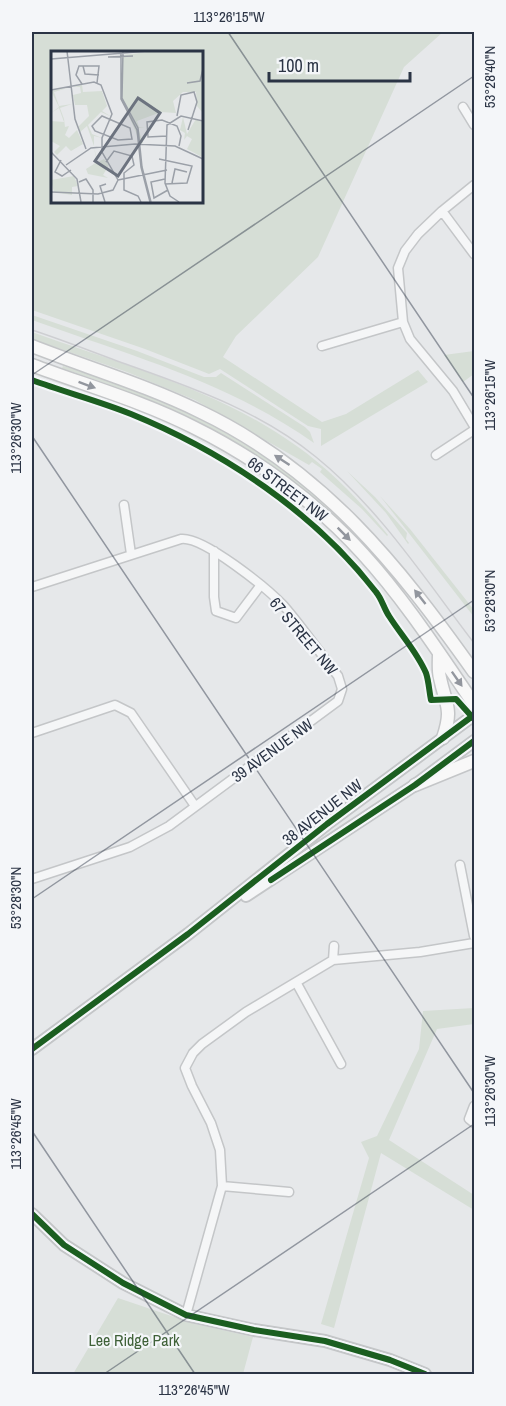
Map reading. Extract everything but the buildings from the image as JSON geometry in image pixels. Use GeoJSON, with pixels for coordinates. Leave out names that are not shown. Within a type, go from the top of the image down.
{"type":"FeatureCollection","features":[{"type":"Feature","properties":{"kind":"main road","name":"66 STREET NW"},"geometry":{"type":"LineString","coordinates":[[32,346],[166,396],[204,413],[291,467],[344,513],[400,571],[474,672]]}},
{"type":"Feature","properties":{"kind":"main road","name":"66 STREET NW"},"geometry":{"type":"LineString","coordinates":[[32,365],[193,426],[252,460],[312,505],[339,529],[389,584],[474,704]]}},
{"type":"Feature","properties":{"kind":"main road"},"geometry":{"type":"LineString","coordinates":[[439,653],[440,677],[449,715],[443,738]]}},
{"type":"Feature","properties":{"kind":"main road"},"geometry":{"type":"LineString","coordinates":[[415,785],[474,761]]}},
{"type":"Feature","properties":{"kind":"street"},"geometry":{"type":"LineString","coordinates":[[463,107],[474,125]]}},
{"type":"Feature","properties":{"kind":"street"},"geometry":{"type":"LineString","coordinates":[[436,455],[474,428],[453,391],[410,339],[403,322],[398,268],[405,251],[418,234],[474,185]]}},
{"type":"Feature","properties":{"kind":"street"},"geometry":{"type":"LineString","coordinates":[[442,211],[474,254]]}},
{"type":"Feature","properties":{"kind":"street"},"geometry":{"type":"LineString","coordinates":[[322,346],[403,322]]}},
{"type":"Feature","properties":{"kind":"street"},"geometry":{"type":"LineString","coordinates":[[32,587],[132,554],[124,505]]}},
{"type":"Feature","properties":{"kind":"street","name":"67 STREET NW"},"geometry":{"type":"LineString","coordinates":[[132,554],[181,539],[192,539],[214,550],[282,605],[338,676],[342,689]]}},
{"type":"Feature","properties":{"kind":"street","name":"67 STREET NW"},"geometry":{"type":"LineString","coordinates":[[214,550],[216,611],[236,618],[260,586]]}},
{"type":"Feature","properties":{"kind":"street","name":"39 AVENUE NW"},"geometry":{"type":"LineString","coordinates":[[32,879],[130,847],[169,826],[338,701],[342,689]]}},
{"type":"Feature","properties":{"kind":"street"},"geometry":{"type":"LineString","coordinates":[[32,733],[115,705],[131,714],[195,806]]}},
{"type":"Feature","properties":{"kind":"street","name":"38 AVENUE NW"},"geometry":{"type":"LineString","coordinates":[[32,1049],[188,934],[327,824],[474,715]]}},
{"type":"Feature","properties":{"kind":"street","name":"38 AVENUE NW"},"geometry":{"type":"LineString","coordinates":[[188,934],[415,785],[474,741]]}},
{"type":"Feature","properties":{"kind":"street"},"geometry":{"type":"LineString","coordinates":[[460,865],[474,936]]}},
{"type":"Feature","properties":{"kind":"street"},"geometry":{"type":"LineString","coordinates":[[186,1315],[222,1186],[220,1150],[211,1123],[188,1077],[185,1068],[188,1061],[202,1044],[246,1012],[333,960],[420,952],[474,943]]}},
{"type":"Feature","properties":{"kind":"street"},"geometry":{"type":"LineString","coordinates":[[333,960],[334,946]]}},
{"type":"Feature","properties":{"kind":"street"},"geometry":{"type":"LineString","coordinates":[[296,982],[341,1064]]}},
{"type":"Feature","properties":{"kind":"street"},"geometry":{"type":"LineString","coordinates":[[474,1106],[469,1119],[474,1123]]}},
{"type":"Feature","properties":{"kind":"street"},"geometry":{"type":"LineString","coordinates":[[222,1186],[289,1192]]}},
{"type":"Feature","properties":{"kind":"street"},"geometry":{"type":"LineString","coordinates":[[32,1214],[64,1245],[123,1283],[186,1315],[254,1330],[324,1341],[390,1360],[425,1374]]}},
{"type":"Feature","properties":{"kind":"green space"},"geometry":{"type":"Polygon","coordinates":[[[32,32],[443,32],[404,67],[318,257],[236,336],[223,357],[322,422],[346,414],[418,370],[428,382],[321,446],[321,429],[308,426],[220,369],[209,374],[32,310],[32,32]]]}},
{"type":"Feature","properties":{"kind":"green space"},"geometry":{"type":"Polygon","coordinates":[[[32,315],[204,377],[216,377],[221,373],[305,427],[310,432],[314,443],[247,403],[213,387],[141,358],[32,320],[32,315]]]}},
{"type":"Feature","properties":{"kind":"green space"},"geometry":{"type":"Polygon","coordinates":[[[32,332],[194,390],[256,420],[300,448],[327,470],[353,495],[388,535],[320,472],[322,469],[312,462],[309,465],[195,400],[127,372],[32,339],[32,332]]]}},
{"type":"Feature","properties":{"kind":"green space"},"geometry":{"type":"Polygon","coordinates":[[[474,351],[474,374],[463,382],[444,355],[474,351]]]}},
{"type":"Feature","properties":{"kind":"green space"},"geometry":{"type":"Polygon","coordinates":[[[63,366],[140,392],[214,426],[249,446],[315,494],[352,529],[401,583],[396,581],[353,536],[308,495],[233,441],[171,409],[62,368],[63,366]]]}},
{"type":"Feature","properties":{"kind":"green space"},"geometry":{"type":"Polygon","coordinates":[[[347,471],[375,497],[407,533],[408,544],[386,513],[347,471]]]}},
{"type":"Feature","properties":{"kind":"green space"},"geometry":{"type":"Polygon","coordinates":[[[380,496],[410,529],[474,610],[474,617],[380,496]]]}},
{"type":"Feature","properties":{"kind":"green space"},"geometry":{"type":"Polygon","coordinates":[[[474,1008],[474,1024],[437,1029],[389,1140],[474,1195],[474,1210],[381,1153],[334,1328],[321,1324],[369,1158],[361,1142],[377,1136],[419,1049],[423,1011],[474,1008]]]}},
{"type":"Feature","properties":{"kind":"green space","name":"Lee Ridge Park"},"geometry":{"type":"Polygon","coordinates":[[[118,1298],[195,1324],[253,1337],[243,1374],[73,1374],[118,1298]]]}},
{"type":"Feature","properties":{"kind":"tram line"},"geometry":{"type":"LineString","coordinates":[[32,330],[206,394],[252,415],[295,441],[339,477],[381,521],[474,643]]}},
{"type":"Feature","properties":{"kind":"cycle path"},"geometry":{"type":"LineString","coordinates":[[32,380],[119,409],[166,429],[233,466],[265,487],[325,536],[378,595],[387,613],[422,665],[427,676],[431,700],[456,699],[474,719]]}},
{"type":"Feature","properties":{"kind":"cycle path"},"geometry":{"type":"LineString","coordinates":[[32,1049],[188,934],[327,824],[474,715]]}},
{"type":"Feature","properties":{"kind":"cycle path"},"geometry":{"type":"LineString","coordinates":[[271,880],[415,785],[474,741]]}},
{"type":"Feature","properties":{"kind":"cycle path"},"geometry":{"type":"LineString","coordinates":[[32,1214],[64,1245],[123,1283],[186,1315],[254,1330],[325,1341],[390,1360],[425,1374]]}}]}
